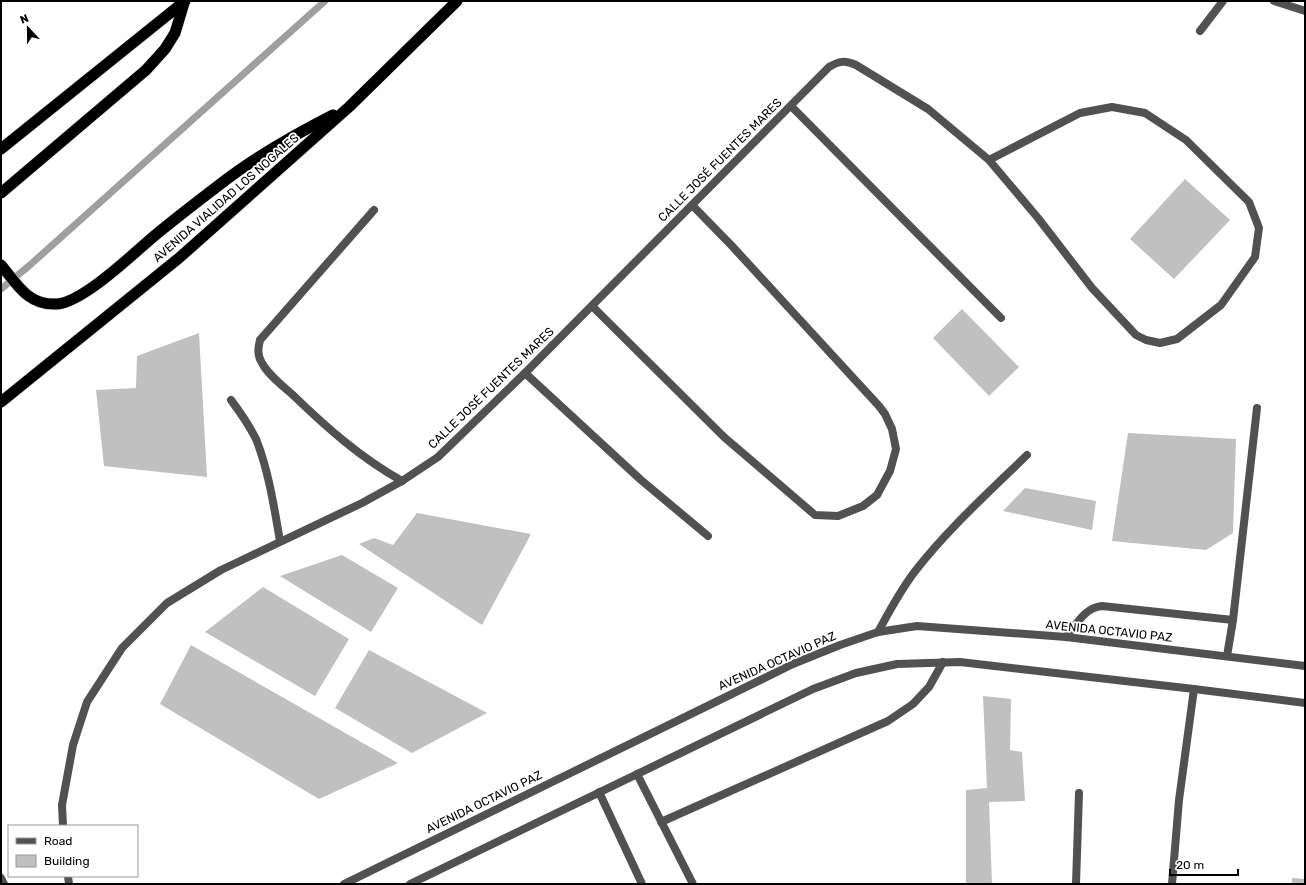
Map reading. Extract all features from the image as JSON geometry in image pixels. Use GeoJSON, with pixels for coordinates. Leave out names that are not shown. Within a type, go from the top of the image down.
{"type":"FeatureCollection","features":[{"type":"Feature","properties":{"kind":"highway","name":"AVENIDA VIALIDAD LOS NOGALES"},"geometry":{"type":"LineString","coordinates":[[1,402],[179,258],[349,107],[458,1]]}},
{"type":"Feature","properties":{"kind":"highway"},"geometry":{"type":"LineString","coordinates":[[1,149],[184,2]]}},
{"type":"Feature","properties":{"kind":"highway"},"geometry":{"type":"LineString","coordinates":[[1,193],[146,70],[165,49],[175,33],[184,2]]}},
{"type":"Feature","properties":{"kind":"highway"},"geometry":{"type":"LineString","coordinates":[[1,264],[19,288],[32,299],[46,304],[58,304],[72,301],[110,274],[153,237],[227,178],[268,151],[349,107]]}},
{"type":"Feature","properties":{"kind":"street"},"geometry":{"type":"LineString","coordinates":[[1200,31],[1223,1]]}},
{"type":"Feature","properties":{"kind":"street"},"geometry":{"type":"LineString","coordinates":[[1274,1],[1305,11]]}},
{"type":"Feature","properties":{"kind":"street","name":"CALLE JOSÉ FUENTES MARES"},"geometry":{"type":"LineString","coordinates":[[63,825],[62,806],[73,745],[87,702],[122,648],[167,603],[221,570],[362,503],[402,481],[438,456],[525,373],[829,67],[842,61],[856,65],[928,109],[989,160]]}},
{"type":"Feature","properties":{"kind":"street"},"geometry":{"type":"LineString","coordinates":[[791,106],[1001,318]]}},
{"type":"Feature","properties":{"kind":"street"},"geometry":{"type":"LineString","coordinates":[[1112,107],[1145,113],[1186,140],[1249,202],[1259,228],[1255,256],[1220,304],[1177,339],[1160,343],[1146,340],[1136,335],[1092,288],[1038,218],[989,160],[1080,113],[1112,107]]}},
{"type":"Feature","properties":{"kind":"street"},"geometry":{"type":"LineString","coordinates":[[592,306],[724,437],[815,515],[838,516],[862,506],[877,495],[890,471],[896,449],[892,429],[886,414],[732,246],[692,205]]}},
{"type":"Feature","properties":{"kind":"street"},"geometry":{"type":"LineString","coordinates":[[374,210],[260,340],[257,351],[261,362],[269,373],[323,424],[373,463],[402,481]]}},
{"type":"Feature","properties":{"kind":"street"},"geometry":{"type":"LineString","coordinates":[[525,373],[641,480],[708,536]]}},
{"type":"Feature","properties":{"kind":"street"},"geometry":{"type":"LineString","coordinates":[[231,400],[243,416],[256,439],[267,473],[280,541]]}},
{"type":"Feature","properties":{"kind":"street"},"geometry":{"type":"LineString","coordinates":[[1227,656],[1233,620],[1257,408]]}},
{"type":"Feature","properties":{"kind":"street"},"geometry":{"type":"LineString","coordinates":[[878,632],[897,597],[917,569],[960,520],[1026,455]]}},
{"type":"Feature","properties":{"kind":"street"},"geometry":{"type":"LineString","coordinates":[[1066,637],[1085,613],[1092,608],[1102,606],[1233,620]]}},
{"type":"Feature","properties":{"kind":"street","name":"AVENIDA OCTAVIO PAZ"},"geometry":{"type":"LineString","coordinates":[[344,884],[793,664],[840,645],[878,632],[918,626],[1066,637],[1305,666]]}},
{"type":"Feature","properties":{"kind":"street"},"geometry":{"type":"LineString","coordinates":[[661,822],[888,721],[913,704],[929,686],[943,662]]}},
{"type":"Feature","properties":{"kind":"street"},"geometry":{"type":"LineString","coordinates":[[413,883],[813,689],[856,673],[896,664],[960,662],[1305,703]]}},
{"type":"Feature","properties":{"kind":"street"},"geometry":{"type":"LineString","coordinates":[[1172,884],[1179,800],[1194,689]]}},
{"type":"Feature","properties":{"kind":"street"},"geometry":{"type":"LineString","coordinates":[[637,774],[693,884]]}},
{"type":"Feature","properties":{"kind":"street"},"geometry":{"type":"LineString","coordinates":[[599,792],[642,884]]}},
{"type":"Feature","properties":{"kind":"street"},"geometry":{"type":"LineString","coordinates":[[1076,884],[1079,793]]}},
{"type":"Feature","properties":{"kind":"street"},"geometry":{"type":"LineString","coordinates":[[1,878],[4,884]]}},
{"type":"Feature","properties":{"kind":"building"},"geometry":{"type":"Polygon","coordinates":[[[1185,179],[1230,220],[1174,279],[1130,239],[1185,179]]]}},
{"type":"Feature","properties":{"kind":"building"},"geometry":{"type":"Polygon","coordinates":[[[962,309],[1019,367],[989,396],[933,338],[962,309]]]}},
{"type":"Feature","properties":{"kind":"building"},"geometry":{"type":"Polygon","coordinates":[[[199,333],[207,477],[104,466],[96,390],[136,388],[137,356],[199,333]]]}},
{"type":"Feature","properties":{"kind":"building"},"geometry":{"type":"Polygon","coordinates":[[[1128,433],[1236,439],[1233,533],[1206,550],[1112,541],[1128,433]]]}},
{"type":"Feature","properties":{"kind":"building"},"geometry":{"type":"Polygon","coordinates":[[[1025,488],[1096,501],[1092,530],[1003,511],[1025,488]]]}},
{"type":"Feature","properties":{"kind":"building"},"geometry":{"type":"Polygon","coordinates":[[[417,513],[531,534],[482,625],[359,544],[374,538],[393,545],[417,513]]]}},
{"type":"Feature","properties":{"kind":"building"},"geometry":{"type":"Polygon","coordinates":[[[342,555],[398,588],[371,632],[280,576],[342,555]]]}},
{"type":"Feature","properties":{"kind":"building"},"geometry":{"type":"Polygon","coordinates":[[[263,587],[349,639],[315,696],[205,632],[263,587]]]}},
{"type":"Feature","properties":{"kind":"building"},"geometry":{"type":"Polygon","coordinates":[[[191,645],[398,763],[319,799],[160,704],[191,645]]]}},
{"type":"Feature","properties":{"kind":"building"},"geometry":{"type":"Polygon","coordinates":[[[369,650],[487,713],[412,753],[335,708],[369,650]]]}},
{"type":"Feature","properties":{"kind":"building"},"geometry":{"type":"Polygon","coordinates":[[[983,696],[1011,699],[1010,750],[1022,752],[1025,801],[989,802],[992,884],[966,884],[966,790],[987,788],[983,696]]]}},
{"type":"Feature","properties":{"kind":"building"},"geometry":{"type":"Polygon","coordinates":[[[1292,878],[1305,879],[1305,884],[1292,884],[1292,878]]]}},
{"type":"Feature","properties":{"kind":"waterway"},"geometry":{"type":"LineString","coordinates":[[1,289],[30,265],[325,1]]}}]}
